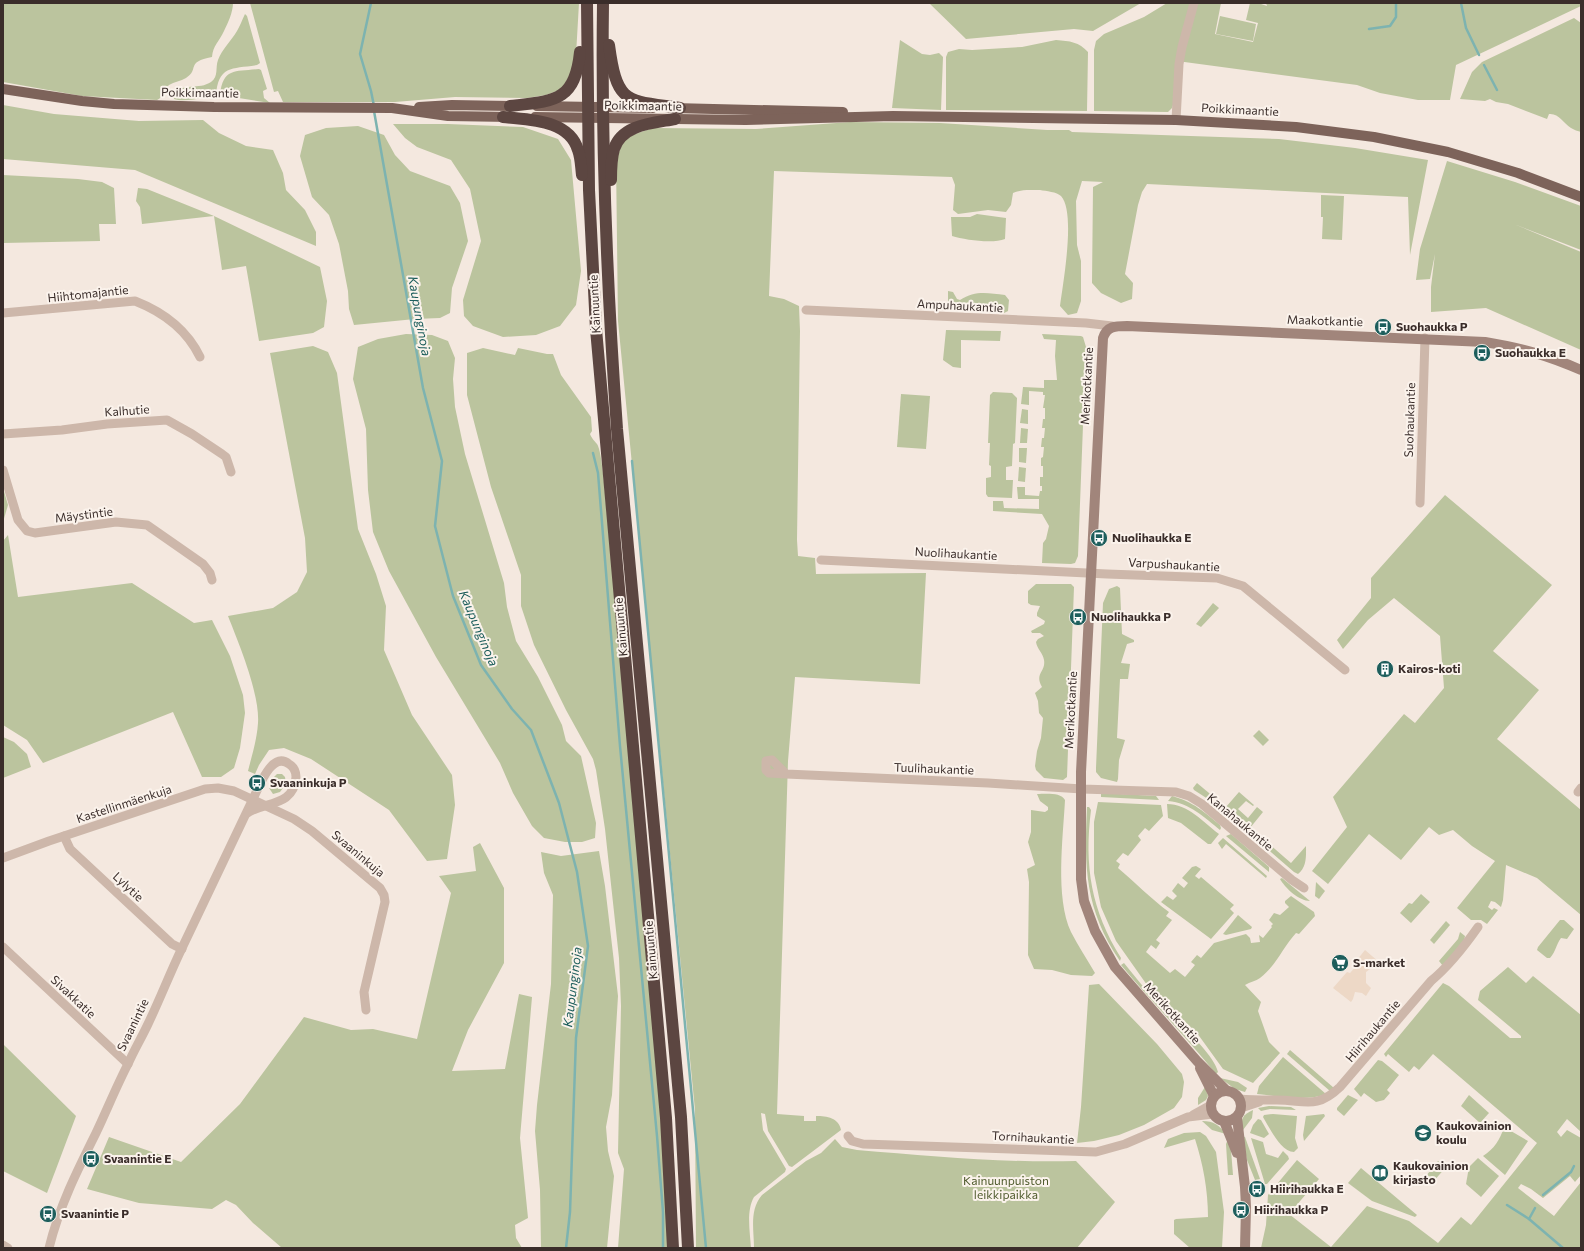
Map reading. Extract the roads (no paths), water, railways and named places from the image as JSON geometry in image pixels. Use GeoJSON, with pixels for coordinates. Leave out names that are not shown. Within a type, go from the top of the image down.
{"type":"FeatureCollection","features":[{"type":"Feature","properties":{"kind":"highway"},"geometry":{"type":"LineString","coordinates":[[510,106],[528,104],[559,96],[567,91],[573,84],[578,67],[586,3]]}},
{"type":"Feature","properties":{"kind":"highway","name":"Kainuuntie"},"geometry":{"type":"LineString","coordinates":[[586,3],[590,218],[598,343],[666,1118],[673,1248]]}},
{"type":"Feature","properties":{"kind":"highway"},"geometry":{"type":"LineString","coordinates":[[604,3],[611,61],[618,86],[630,99],[677,114]]}},
{"type":"Feature","properties":{"kind":"highway","name":"Kainuuntie"},"geometry":{"type":"LineString","coordinates":[[604,3],[602,112],[609,314],[617,429],[681,1117],[688,1248]]}},
{"type":"Feature","properties":{"kind":"highway"},"geometry":{"type":"LineString","coordinates":[[606,243],[612,156],[615,147],[622,137],[632,129],[677,114]]}},
{"type":"Feature","properties":{"kind":"highway"},"geometry":{"type":"LineString","coordinates":[[503,117],[557,126],[570,136],[578,150],[590,218]]}},
{"type":"Feature","properties":{"kind":"main road","name":"Poikkimaantie"},"geometry":{"type":"LineString","coordinates":[[3,89],[82,101],[114,104],[207,107],[361,108],[452,105],[510,106],[587,112]]}},
{"type":"Feature","properties":{"kind":"main road","name":"Poikkimaantie"},"geometry":{"type":"LineString","coordinates":[[395,108],[448,116],[503,117],[587,112],[677,114],[799,110],[888,116],[1176,120],[1296,127],[1374,137],[1448,152],[1518,173],[1581,197]]}},
{"type":"Feature","properties":{"kind":"street"},"geometry":{"type":"LineString","coordinates":[[1176,120],[1179,64],[1182,46],[1194,3]]}},
{"type":"Feature","properties":{"kind":"street","name":"Hiihtomajantie"},"geometry":{"type":"LineString","coordinates":[[3,313],[135,301],[150,307],[172,322],[194,344],[200,357]]}},
{"type":"Feature","properties":{"kind":"street","name":"Ampuhaukantie"},"geometry":{"type":"LineString","coordinates":[[806,310],[1086,323],[1112,326]]}},
{"type":"Feature","properties":{"kind":"street","name":"Maakotkantie"},"geometry":{"type":"LineString","coordinates":[[1112,326],[1425,338],[1485,342],[1523,348],[1557,359],[1581,370]]}},
{"type":"Feature","properties":{"kind":"street","name":"Merikotkantie"},"geometry":{"type":"LineString","coordinates":[[1112,326],[1105,332],[1103,338],[1081,772],[1081,878],[1084,901],[1095,931],[1118,972],[1197,1061],[1227,1091],[1236,1095],[1239,1108]]}},
{"type":"Feature","properties":{"kind":"street","name":"Suohaukantie"},"geometry":{"type":"LineString","coordinates":[[1420,502],[1423,351],[1425,338]]}},
{"type":"Feature","properties":{"kind":"street","name":"Kalhutie"},"geometry":{"type":"LineString","coordinates":[[3,434],[167,420],[192,434],[226,457],[232,472]]}},
{"type":"Feature","properties":{"kind":"street","name":"Mäystintie"},"geometry":{"type":"LineString","coordinates":[[3,470],[18,520],[27,531],[35,533],[116,522],[147,525],[203,564],[210,572],[212,580]]}},
{"type":"Feature","properties":{"kind":"street","name":"Nuolihaukantie"},"geometry":{"type":"LineString","coordinates":[[821,560],[1091,573]]}},
{"type":"Feature","properties":{"kind":"street","name":"Varpushaukantie"},"geometry":{"type":"LineString","coordinates":[[1091,573],[1217,578],[1243,586],[1345,670]]}},
{"type":"Feature","properties":{"kind":"street","name":"Svaanintie"},"geometry":{"type":"LineString","coordinates":[[49,1248],[54,1227],[68,1190],[148,1025],[182,949],[246,814],[269,768],[278,762],[287,762],[293,767],[295,772],[295,784],[284,799],[277,803],[256,808],[246,814]]}},
{"type":"Feature","properties":{"kind":"street","name":"Tuulihaukantie"},"geometry":{"type":"LineString","coordinates":[[786,774],[988,783],[1082,789]]}},
{"type":"Feature","properties":{"kind":"street","name":"Kastellinmäenkuja"},"geometry":{"type":"LineString","coordinates":[[3,858],[205,789],[218,788],[234,791],[253,800]]}},
{"type":"Feature","properties":{"kind":"street","name":"Kanahaukantie"},"geometry":{"type":"LineString","coordinates":[[1082,789],[1163,791],[1176,792],[1189,796],[1202,804],[1292,880],[1304,888]]}},
{"type":"Feature","properties":{"kind":"street","name":"Svaaninkuja"},"geometry":{"type":"LineString","coordinates":[[253,800],[294,819],[312,830],[380,888],[384,895],[384,902],[364,992],[366,1010]]}},
{"type":"Feature","properties":{"kind":"street","name":"Lylytie"},"geometry":{"type":"LineString","coordinates":[[64,836],[70,848],[172,944],[182,949]]}},
{"type":"Feature","properties":{"kind":"street","name":"Hiirihaukantie"},"geometry":{"type":"LineString","coordinates":[[1239,1108],[1262,1101],[1277,1100],[1309,1103],[1318,1102],[1332,1096],[1431,981],[1445,970],[1478,927]]}},
{"type":"Feature","properties":{"kind":"street","name":"Sivakkatie"},"geometry":{"type":"LineString","coordinates":[[3,948],[128,1064]]}},
{"type":"Feature","properties":{"kind":"street","name":"Merikotkantie"},"geometry":{"type":"LineString","coordinates":[[1197,1061],[1212,1105]]}},
{"type":"Feature","properties":{"kind":"street"},"geometry":{"type":"LineString","coordinates":[[1227,1091],[1219,1092],[1212,1105],[1220,1120],[1229,1121],[1239,1108]]}},
{"type":"Feature","properties":{"kind":"street","name":"Tornihaukantie"},"geometry":{"type":"LineString","coordinates":[[848,1136],[852,1141],[864,1144],[1096,1152],[1125,1144],[1212,1105]]}},
{"type":"Feature","properties":{"kind":"street"},"geometry":{"type":"LineString","coordinates":[[1239,1108],[1246,1207],[1245,1248]]}},
{"type":"Feature","properties":{"kind":"street"},"geometry":{"type":"LineString","coordinates":[[1224,1121],[1242,1166]]}},
{"type":"Feature","properties":{"kind":"street"},"geometry":{"type":"LineString","coordinates":[[3,1245],[8,1248]]}},
{"type":"Feature","properties":{"kind":"waterway","name":"Kaupunginoja"},"geometry":{"type":"LineString","coordinates":[[371,3],[360,54],[374,106]]}},
{"type":"Feature","properties":{"kind":"waterway"},"geometry":{"type":"LineString","coordinates":[[1369,29],[1390,26],[1396,17],[1396,3]]}},
{"type":"Feature","properties":{"kind":"waterway"},"geometry":{"type":"LineString","coordinates":[[1461,3],[1466,28],[1479,55]]}},
{"type":"Feature","properties":{"kind":"waterway"},"geometry":{"type":"LineString","coordinates":[[1484,65],[1497,90]]}},
{"type":"Feature","properties":{"kind":"waterway","name":"Kaupunginoja"},"geometry":{"type":"LineString","coordinates":[[374,111],[423,388],[442,461],[435,526],[453,596],[481,665],[512,709],[531,730],[559,803],[577,872],[588,946],[576,1038],[570,1212],[566,1248]]}},
{"type":"Feature","properties":{"kind":"waterway"},"geometry":{"type":"LineString","coordinates":[[593,453],[598,473],[620,746],[657,1136],[663,1212],[663,1248]]}},
{"type":"Feature","properties":{"kind":"waterway"},"geometry":{"type":"LineString","coordinates":[[632,461],[706,1248]]}},
{"type":"Feature","properties":{"kind":"waterway"},"geometry":{"type":"LineString","coordinates":[[1543,1195],[1571,1172],[1574,1166]]}},
{"type":"Feature","properties":{"kind":"waterway"},"geometry":{"type":"LineString","coordinates":[[1507,1205],[1529,1219],[1563,1248]]}},
{"type":"Feature","properties":{"kind":"waterway"},"geometry":{"type":"LineString","coordinates":[[1529,1219],[1535,1208]]}},
{"type":"Feature","properties":{"kind":"place","name":"Suohaukka P"},"geometry":{"type":"Point","coordinates":[1383,327]}},
{"type":"Feature","properties":{"kind":"place","name":"Suohaukka E"},"geometry":{"type":"Point","coordinates":[1482,353]}},
{"type":"Feature","properties":{"kind":"place","name":"Nuolihaukka E"},"geometry":{"type":"Point","coordinates":[1099,538]}},
{"type":"Feature","properties":{"kind":"place","name":"Nuolihaukka P"},"geometry":{"type":"Point","coordinates":[1078,617]}},
{"type":"Feature","properties":{"kind":"place","name":"Kairos-koti"},"geometry":{"type":"Point","coordinates":[1385,669]}},
{"type":"Feature","properties":{"kind":"place","name":"Svaaninkuja P"},"geometry":{"type":"Point","coordinates":[257,783]}},
{"type":"Feature","properties":{"kind":"place","name":"S-market"},"geometry":{"type":"Point","coordinates":[1340,963]}},
{"type":"Feature","properties":{"kind":"place","name":"Kaukovainion koulu"},"geometry":{"type":"Point","coordinates":[1423,1133]}},
{"type":"Feature","properties":{"kind":"place","name":"Svaanintie E"},"geometry":{"type":"Point","coordinates":[91,1159]}},
{"type":"Feature","properties":{"kind":"place","name":"Kaukovainion kirjasto"},"geometry":{"type":"Point","coordinates":[1380,1173]}},
{"type":"Feature","properties":{"kind":"place","name":"Hiirihaukka E"},"geometry":{"type":"Point","coordinates":[1257,1189]}},
{"type":"Feature","properties":{"kind":"place","name":"Hiirihaukka P"},"geometry":{"type":"Point","coordinates":[1241,1210]}},
{"type":"Feature","properties":{"kind":"place","name":"Svaanintie P"},"geometry":{"type":"Point","coordinates":[48,1214]}},
{"type":"Feature","properties":{"kind":"park label","name":"Kainuunpuiston leikkipaikka"},"geometry":{"type":"Point","coordinates":[1006,1188]}}]}
